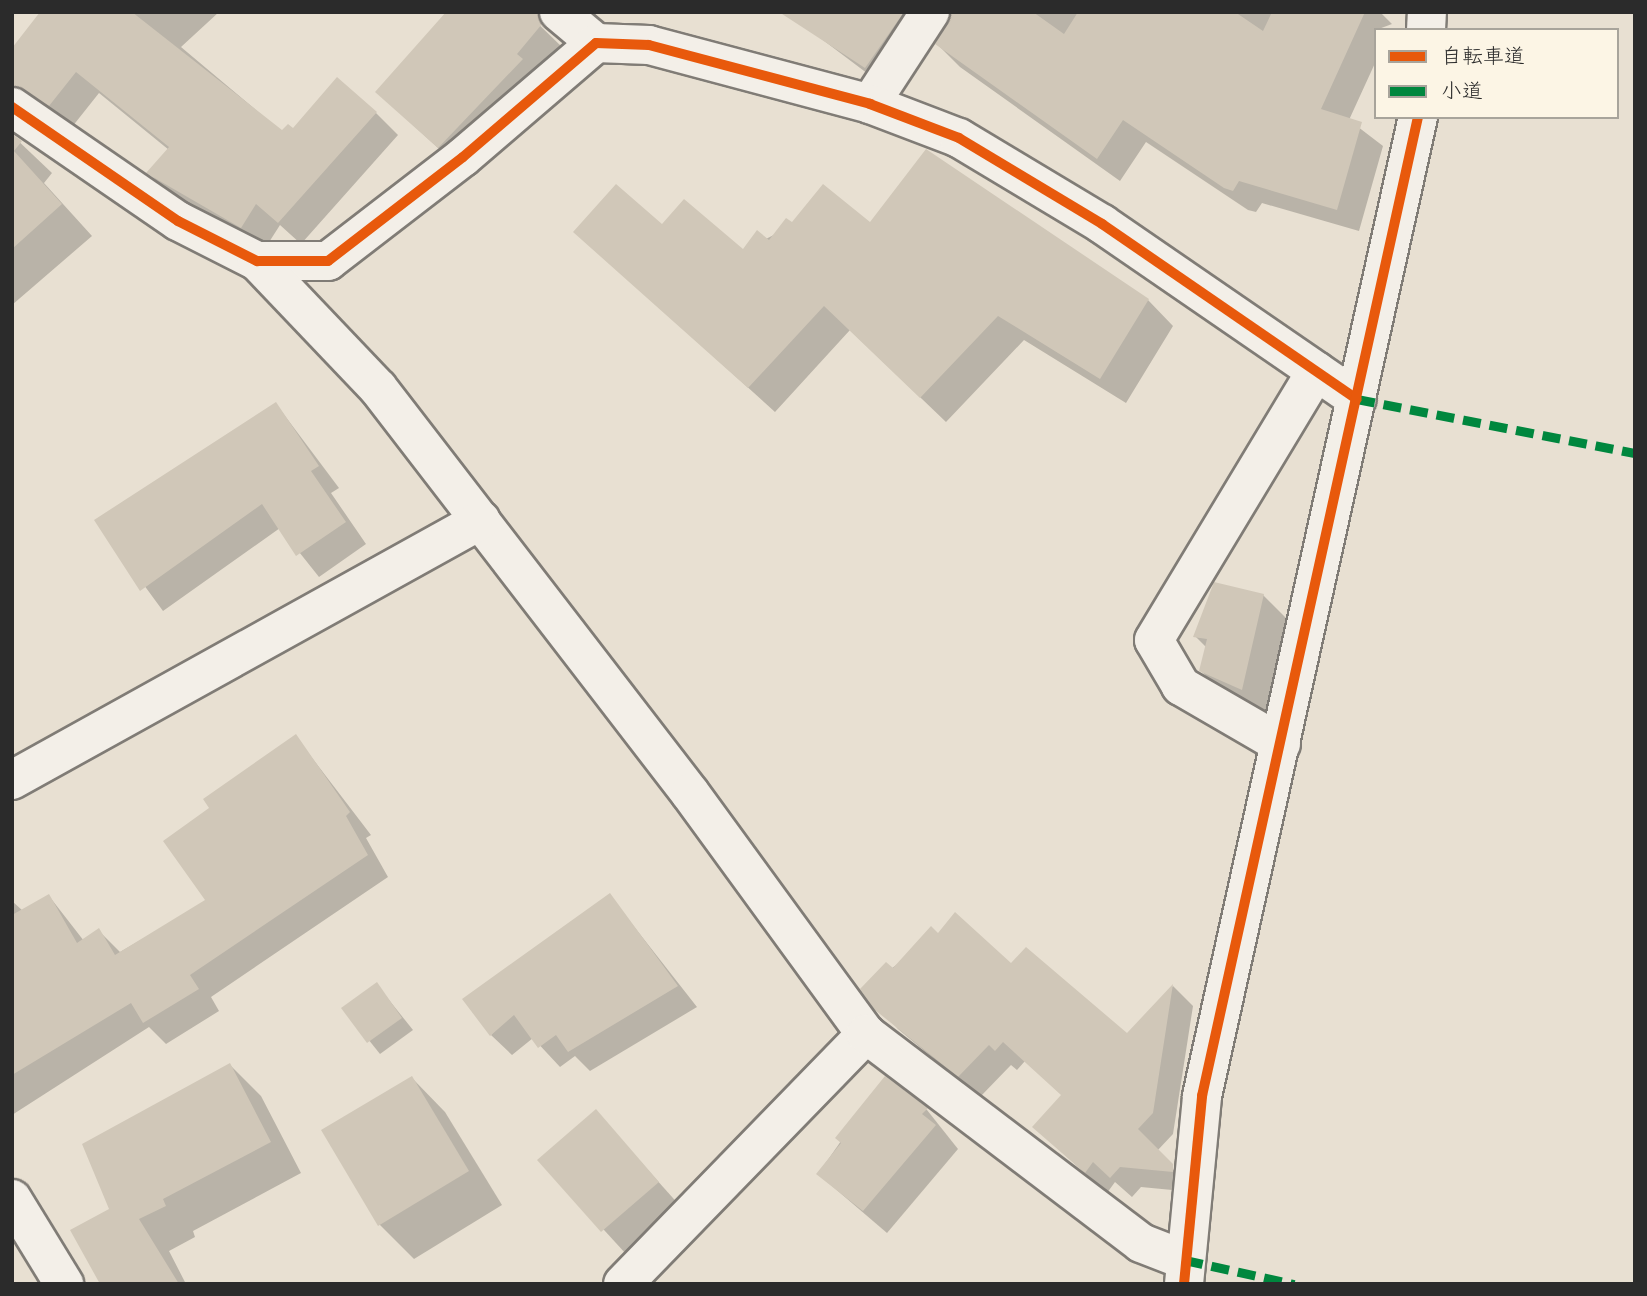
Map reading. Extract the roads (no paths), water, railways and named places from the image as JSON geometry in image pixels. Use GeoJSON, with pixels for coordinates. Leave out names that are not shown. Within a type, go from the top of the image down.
{"type":"FeatureCollection","features":[{"type":"Feature","properties":{"kind":"street"},"geometry":{"type":"LineString","coordinates":[[559,12],[596,43],[649,45],[870,104],[959,138],[1102,224],[1357,399]]}},
{"type":"Feature","properties":{"kind":"street"},"geometry":{"type":"LineString","coordinates":[[870,104],[930,12]]}},
{"type":"Feature","properties":{"kind":"street"},"geometry":{"type":"LineString","coordinates":[[257,261],[328,261],[464,157],[596,43]]}},
{"type":"Feature","properties":{"kind":"street"},"geometry":{"type":"LineString","coordinates":[[12,107],[178,220],[257,261],[378,388],[481,520],[866,1034],[1141,1243],[1185,1272],[1202,1096],[1418,119]]}},
{"type":"Feature","properties":{"kind":"street"},"geometry":{"type":"LineString","coordinates":[[1280,744],[1181,686],[1154,640],[1316,371]]}},
{"type":"Feature","properties":{"kind":"street"},"geometry":{"type":"LineString","coordinates":[[12,780],[481,520]]}},
{"type":"Feature","properties":{"kind":"street"},"geometry":{"type":"LineString","coordinates":[[623,1284],[866,1034]]}},
{"type":"Feature","properties":{"kind":"street"},"geometry":{"type":"LineString","coordinates":[[12,1199],[64,1284]]}}]}
